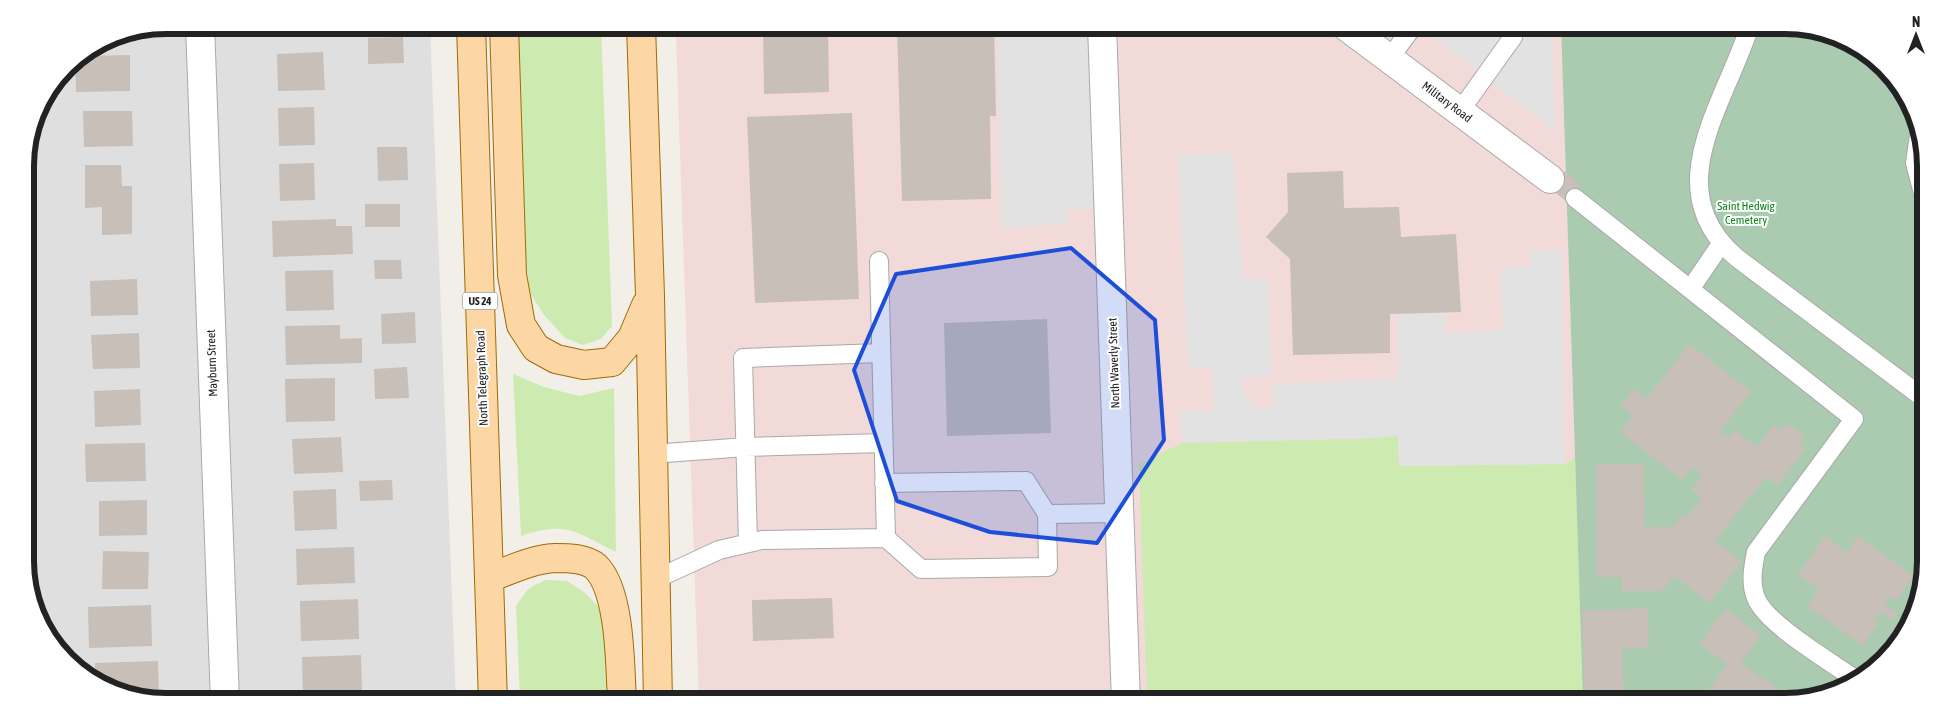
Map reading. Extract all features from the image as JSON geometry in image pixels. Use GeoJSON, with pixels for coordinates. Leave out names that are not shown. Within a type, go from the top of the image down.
{"type":"FeatureCollection","features":[{"type":"Feature","properties":{"kind":"main road","name":"North Telegraph Road"},"geometry":{"type":"LineString","coordinates":[[471,34],[493,693]]}},
{"type":"Feature","properties":{"kind":"main road"},"geometry":{"type":"LineString","coordinates":[[504,34],[512,275],[521,325],[536,348],[556,359],[584,366],[612,362],[632,338],[650,296]]}},
{"type":"Feature","properties":{"kind":"main road"},"geometry":{"type":"LineString","coordinates":[[641,34],[650,296],[654,580],[658,693]]}},
{"type":"Feature","properties":{"kind":"main road"},"geometry":{"type":"LineString","coordinates":[[489,578],[525,564],[554,558],[580,560],[596,567],[608,587],[618,631],[621,693]]}},
{"type":"Feature","properties":{"kind":"street","name":"Mayburn Street"},"geometry":{"type":"LineString","coordinates":[[200,34],[224,693]]}},
{"type":"Feature","properties":{"kind":"street","name":"North Waverly Street"},"geometry":{"type":"LineString","coordinates":[[1102,34],[1126,693]]}},
{"type":"Feature","properties":{"kind":"street","name":"Military Road"},"geometry":{"type":"LineString","coordinates":[[1356,34],[1550,179]]}},
{"type":"Feature","properties":{"kind":"lane"},"geometry":{"type":"LineString","coordinates":[[1389,58],[1407,34]]}},
{"type":"Feature","properties":{"kind":"lane"},"geometry":{"type":"LineString","coordinates":[[1460,111],[1513,38],[1513,34]]}},
{"type":"Feature","properties":{"kind":"lane"},"geometry":{"type":"LineString","coordinates":[[1746,34],[1709,129],[1701,158],[1699,198],[1707,222],[1721,244],[1917,393]]}},
{"type":"Feature","properties":{"kind":"lane"},"geometry":{"type":"LineString","coordinates":[[1916,155],[1915,163],[1917,171]]}},
{"type":"Feature","properties":{"kind":"lane"},"geometry":{"type":"LineString","coordinates":[[1575,198],[1854,419],[1756,552],[1752,575],[1756,598],[1766,614],[1851,676]]}},
{"type":"Feature","properties":{"kind":"lane"},"geometry":{"type":"LineString","coordinates":[[1691,288],[1721,244]]}},
{"type":"Feature","properties":{"kind":"lane"},"geometry":{"type":"LineString","coordinates":[[878,261],[886,538]]}},
{"type":"Feature","properties":{"kind":"lane"},"geometry":{"type":"LineString","coordinates":[[748,544],[744,358],[881,353]]}},
{"type":"Feature","properties":{"kind":"lane"},"geometry":{"type":"LineString","coordinates":[[652,454],[746,447],[883,443]]}},
{"type":"Feature","properties":{"kind":"lane"},"geometry":{"type":"LineString","coordinates":[[654,580],[719,550],[762,540],[886,538],[920,569],[1048,567],[1047,514],[1026,481],[884,483]]}},
{"type":"Feature","properties":{"kind":"lane"},"geometry":{"type":"LineString","coordinates":[[1047,514],[1119,513]]}},
{"type":"Feature","properties":{"kind":"highlighted area"},"geometry":{"type":"Polygon","coordinates":[[[1071,248],[1155,320],[1164,440],[1097,543],[990,532],[897,501],[854,370],[896,274],[1071,248]]]}},
{"type":"Feature","properties":{"kind":"shaded area"},"geometry":{"type":"Polygon","coordinates":[[[157,34],[430,34],[456,693],[166,693],[132,689],[107,680],[79,661],[56,635],[47,620],[41,604],[34,570],[34,157],[38,132],[47,107],[66,79],[92,56],[107,47],[140,36],[157,34]]]}},
{"type":"Feature","properties":{"kind":"shaded area"},"geometry":{"type":"Polygon","coordinates":[[[676,34],[1561,34],[1583,693],[699,693],[676,34]]]}},
{"type":"Feature","properties":{"kind":"shaded area"},"geometry":{"type":"Polygon","coordinates":[[[997,34],[1087,34],[1094,209],[1067,210],[1068,224],[1001,228],[997,34]]]}},
{"type":"Feature","properties":{"kind":"shaded area"},"geometry":{"type":"Polygon","coordinates":[[[1429,34],[1551,34],[1555,131],[1429,34]]]}},
{"type":"Feature","properties":{"kind":"shaded area"},"geometry":{"type":"Polygon","coordinates":[[[1233,153],[1243,279],[1268,279],[1272,375],[1245,378],[1242,382],[1242,387],[1253,407],[1259,410],[1272,406],[1273,384],[1396,379],[1399,371],[1398,314],[1445,312],[1446,330],[1450,333],[1503,330],[1501,268],[1531,267],[1530,250],[1561,250],[1565,464],[1399,466],[1398,435],[1379,438],[1182,443],[1180,411],[1211,410],[1214,405],[1213,370],[1209,368],[1188,368],[1178,154],[1233,153]]]}},
{"type":"Feature","properties":{"kind":"green space"},"geometry":{"type":"Polygon","coordinates":[[[515,34],[601,34],[612,326],[601,339],[583,345],[565,338],[544,315],[530,293],[524,247],[515,34]]]}},
{"type":"Feature","properties":{"kind":"green space","name":"Saint Hedwig Cemetery"},"geometry":{"type":"Polygon","coordinates":[[[1561,34],[1785,34],[1819,38],[1844,47],[1872,66],[1895,92],[1907,115],[1916,148],[1917,561],[1915,587],[1904,620],[1885,648],[1866,666],[1851,676],[1819,689],[1794,693],[1583,693],[1561,34]]]}},
{"type":"Feature","properties":{"kind":"green space"},"geometry":{"type":"Polygon","coordinates":[[[513,374],[544,387],[579,396],[614,388],[616,552],[581,534],[561,529],[536,531],[521,536],[513,374]]]}},
{"type":"Feature","properties":{"kind":"green space"},"geometry":{"type":"Polygon","coordinates":[[[1398,435],[1399,466],[1565,464],[1575,457],[1583,693],[1147,693],[1139,464],[1182,443],[1379,438],[1398,435]]]}},
{"type":"Feature","properties":{"kind":"green space"},"geometry":{"type":"Polygon","coordinates":[[[545,580],[567,581],[584,592],[599,607],[607,621],[611,693],[520,693],[516,606],[528,589],[545,580]]]}},
{"type":"Feature","properties":{"kind":"building"},"geometry":{"type":"Polygon","coordinates":[[[278,34],[323,34],[278,35],[278,34]]]}},
{"type":"Feature","properties":{"kind":"building"},"geometry":{"type":"Polygon","coordinates":[[[763,34],[828,34],[829,92],[764,94],[763,34]]]}},
{"type":"Feature","properties":{"kind":"building"},"geometry":{"type":"Polygon","coordinates":[[[897,34],[994,34],[996,116],[990,116],[991,199],[902,201],[897,34]]]}},
{"type":"Feature","properties":{"kind":"building"},"geometry":{"type":"Polygon","coordinates":[[[403,37],[404,63],[368,64],[368,38],[403,37]]]}},
{"type":"Feature","properties":{"kind":"building"},"geometry":{"type":"Polygon","coordinates":[[[323,52],[325,90],[278,91],[277,54],[323,52]]]}},
{"type":"Feature","properties":{"kind":"building"},"geometry":{"type":"Polygon","coordinates":[[[130,55],[130,91],[76,92],[75,70],[92,56],[130,55]]]}},
{"type":"Feature","properties":{"kind":"building"},"geometry":{"type":"Polygon","coordinates":[[[314,107],[315,145],[279,146],[278,108],[314,107]]]}},
{"type":"Feature","properties":{"kind":"building"},"geometry":{"type":"Polygon","coordinates":[[[83,111],[132,111],[133,146],[84,147],[83,111]]]}},
{"type":"Feature","properties":{"kind":"building"},"geometry":{"type":"Polygon","coordinates":[[[852,113],[859,299],[755,303],[747,117],[852,113]]]}},
{"type":"Feature","properties":{"kind":"building"},"geometry":{"type":"Polygon","coordinates":[[[377,147],[407,147],[408,180],[378,181],[377,147]]]}},
{"type":"Feature","properties":{"kind":"building"},"geometry":{"type":"Polygon","coordinates":[[[314,163],[315,200],[280,201],[279,164],[314,163]]]}},
{"type":"Feature","properties":{"kind":"building"},"geometry":{"type":"Polygon","coordinates":[[[85,165],[121,165],[122,186],[132,186],[132,234],[102,235],[102,207],[85,208],[85,165]]]}},
{"type":"Feature","properties":{"kind":"building"},"geometry":{"type":"Polygon","coordinates":[[[1343,171],[1344,208],[1399,207],[1401,237],[1456,234],[1461,312],[1390,314],[1390,353],[1293,355],[1290,259],[1266,237],[1288,212],[1287,173],[1343,171]]]}},
{"type":"Feature","properties":{"kind":"building"},"geometry":{"type":"Polygon","coordinates":[[[1565,171],[1581,185],[1567,202],[1550,188],[1565,171]]]}},
{"type":"Feature","properties":{"kind":"building"},"geometry":{"type":"Polygon","coordinates":[[[365,204],[400,204],[400,227],[365,227],[365,204]]]}},
{"type":"Feature","properties":{"kind":"building"},"geometry":{"type":"Polygon","coordinates":[[[336,219],[336,226],[352,226],[353,254],[273,257],[272,221],[336,219]]]}},
{"type":"Feature","properties":{"kind":"building"},"geometry":{"type":"Polygon","coordinates":[[[374,260],[401,260],[402,279],[375,279],[374,260]]]}},
{"type":"Feature","properties":{"kind":"building"},"geometry":{"type":"Polygon","coordinates":[[[333,270],[334,310],[286,311],[285,271],[333,270]]]}},
{"type":"Feature","properties":{"kind":"building"},"geometry":{"type":"Polygon","coordinates":[[[137,279],[138,315],[91,316],[90,281],[137,279]]]}},
{"type":"Feature","properties":{"kind":"building"},"geometry":{"type":"Polygon","coordinates":[[[415,312],[416,343],[382,344],[381,314],[415,312]]]}},
{"type":"Feature","properties":{"kind":"building"},"geometry":{"type":"Polygon","coordinates":[[[1047,319],[1051,433],[947,436],[944,323],[1047,319]]]}},
{"type":"Feature","properties":{"kind":"building"},"geometry":{"type":"Polygon","coordinates":[[[340,325],[340,339],[362,338],[362,363],[286,365],[285,326],[340,325]]]}},
{"type":"Feature","properties":{"kind":"building"},"geometry":{"type":"Polygon","coordinates":[[[139,333],[140,368],[93,369],[91,335],[139,333]]]}},
{"type":"Feature","properties":{"kind":"building"},"geometry":{"type":"Polygon","coordinates":[[[1690,344],[1751,392],[1720,431],[1729,437],[1735,430],[1757,447],[1774,425],[1781,430],[1787,423],[1805,437],[1799,444],[1806,449],[1777,485],[1766,477],[1715,541],[1742,562],[1709,603],[1674,576],[1662,591],[1622,591],[1622,577],[1596,577],[1596,464],[1644,464],[1645,527],[1673,527],[1683,514],[1687,517],[1702,498],[1691,490],[1703,475],[1693,467],[1682,480],[1620,432],[1633,416],[1620,406],[1634,389],[1646,399],[1690,344]]]}},
{"type":"Feature","properties":{"kind":"building"},"geometry":{"type":"Polygon","coordinates":[[[407,367],[409,398],[375,399],[374,369],[407,367]]]}},
{"type":"Feature","properties":{"kind":"building"},"geometry":{"type":"Polygon","coordinates":[[[335,378],[335,421],[286,422],[285,379],[335,378]]]}},
{"type":"Feature","properties":{"kind":"building"},"geometry":{"type":"Polygon","coordinates":[[[140,389],[141,425],[95,427],[94,391],[140,389]]]}},
{"type":"Feature","properties":{"kind":"building"},"geometry":{"type":"Polygon","coordinates":[[[341,437],[343,472],[294,474],[292,439],[341,437]]]}},
{"type":"Feature","properties":{"kind":"building"},"geometry":{"type":"Polygon","coordinates":[[[145,443],[146,481],[86,482],[85,444],[145,443]]]}},
{"type":"Feature","properties":{"kind":"building"},"geometry":{"type":"Polygon","coordinates":[[[392,480],[393,500],[360,501],[359,481],[392,480]]]}},
{"type":"Feature","properties":{"kind":"building"},"geometry":{"type":"Polygon","coordinates":[[[336,489],[337,529],[295,531],[293,491],[336,489]]]}},
{"type":"Feature","properties":{"kind":"building"},"geometry":{"type":"Polygon","coordinates":[[[147,500],[147,535],[99,536],[99,501],[147,500]]]}},
{"type":"Feature","properties":{"kind":"building"},"geometry":{"type":"Polygon","coordinates":[[[1825,536],[1846,552],[1858,536],[1914,576],[1896,601],[1891,597],[1885,604],[1898,613],[1892,621],[1880,612],[1874,620],[1879,623],[1863,646],[1807,606],[1819,590],[1798,575],[1825,536]]]}},
{"type":"Feature","properties":{"kind":"building"},"geometry":{"type":"Polygon","coordinates":[[[354,547],[355,583],[297,585],[296,549],[354,547]]]}},
{"type":"Feature","properties":{"kind":"building"},"geometry":{"type":"Polygon","coordinates":[[[103,551],[149,552],[148,589],[102,589],[103,551]]]}},
{"type":"Feature","properties":{"kind":"building"},"geometry":{"type":"Polygon","coordinates":[[[832,598],[834,638],[753,641],[752,600],[832,598]]]}},
{"type":"Feature","properties":{"kind":"building"},"geometry":{"type":"Polygon","coordinates":[[[358,599],[359,639],[301,641],[300,601],[358,599]]]}},
{"type":"Feature","properties":{"kind":"building"},"geometry":{"type":"Polygon","coordinates":[[[151,605],[152,646],[89,648],[88,607],[151,605]]]}},
{"type":"Feature","properties":{"kind":"building"},"geometry":{"type":"Polygon","coordinates":[[[1648,608],[1649,648],[1622,649],[1624,693],[1585,693],[1582,611],[1648,608]]]}},
{"type":"Feature","properties":{"kind":"building"},"geometry":{"type":"Polygon","coordinates":[[[1725,609],[1761,635],[1741,663],[1783,693],[1706,693],[1727,664],[1699,644],[1725,609]]]}},
{"type":"Feature","properties":{"kind":"building"},"geometry":{"type":"Polygon","coordinates":[[[361,655],[362,693],[303,693],[302,657],[361,655]]]}},
{"type":"Feature","properties":{"kind":"building"},"geometry":{"type":"Polygon","coordinates":[[[158,661],[159,693],[132,689],[107,680],[95,673],[95,663],[158,661]]]}}]}
